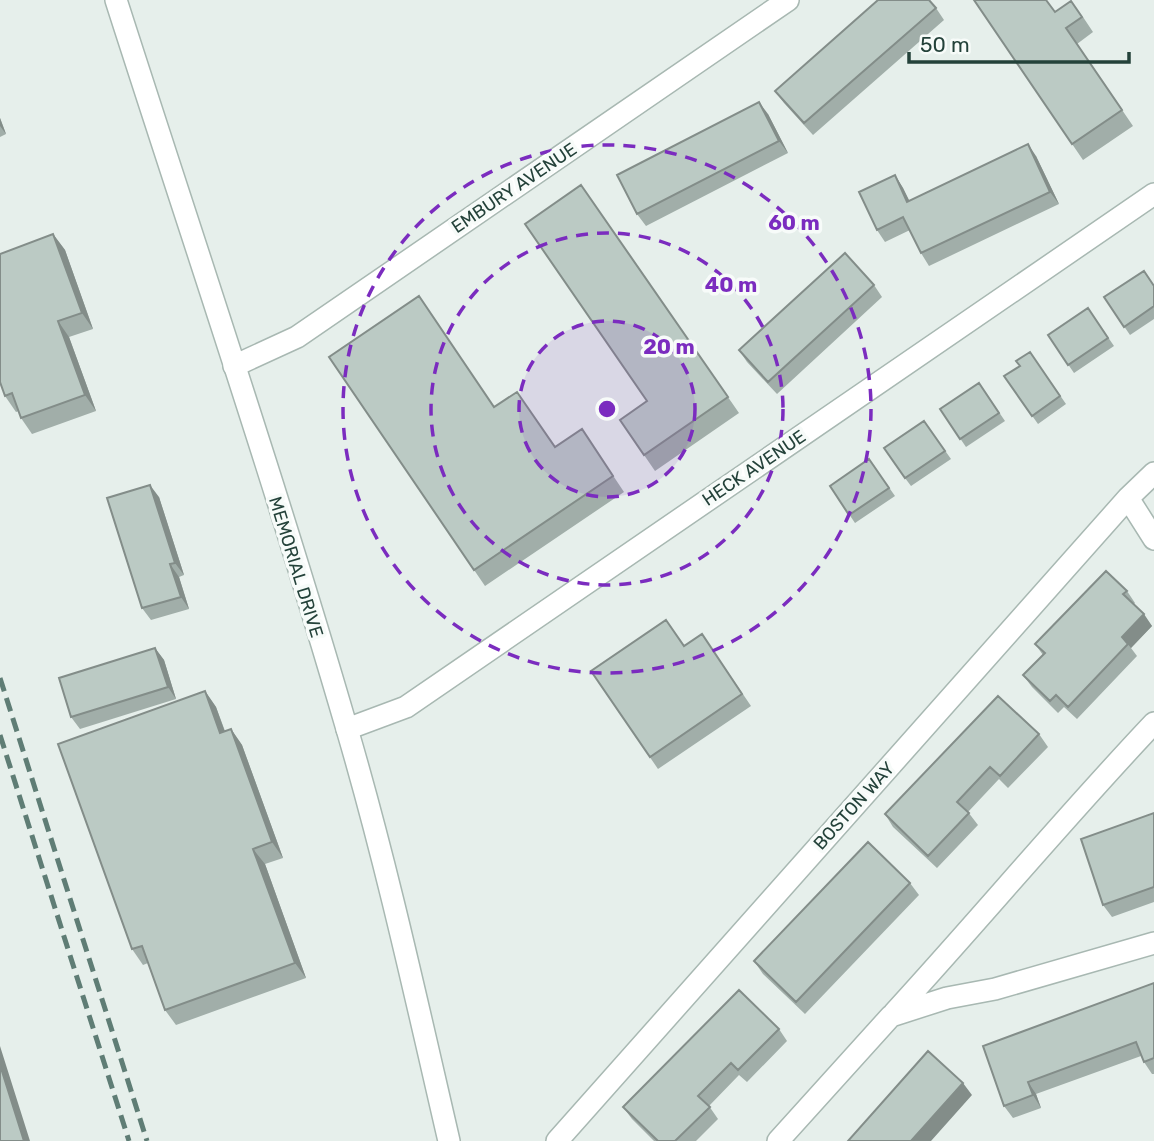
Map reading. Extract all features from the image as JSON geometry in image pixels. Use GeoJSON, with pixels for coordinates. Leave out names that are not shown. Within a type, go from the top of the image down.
{"type":"FeatureCollection","features":[{"type":"Feature","properties":{"kind":"street","name":"MEMORIAL DRIVE"},"geometry":{"type":"LineString","coordinates":[[116,0],[347,729],[384,865],[449,1141]]}},
{"type":"Feature","properties":{"kind":"street","name":"EMBURY AVENUE"},"geometry":{"type":"LineString","coordinates":[[234,366],[298,337],[788,0]]}},
{"type":"Feature","properties":{"kind":"street","name":"HECK AVENUE"},"geometry":{"type":"LineString","coordinates":[[347,729],[406,707],[1154,194]]}},
{"type":"Feature","properties":{"kind":"street","name":"BOSTON WAY"},"geometry":{"type":"LineString","coordinates":[[558,1141],[1128,498],[1154,473]]}},
{"type":"Feature","properties":{"kind":"street"},"geometry":{"type":"LineString","coordinates":[[1128,498],[1154,540]]}},
{"type":"Feature","properties":{"kind":"street"},"geometry":{"type":"LineString","coordinates":[[778,1141],[975,924],[1097,783],[1154,723]]}},
{"type":"Feature","properties":{"kind":"street"},"geometry":{"type":"LineString","coordinates":[[891,1016],[947,998],[995,989],[1154,943]]}},
{"type":"Feature","properties":{"kind":"building"},"geometry":{"type":"Polygon","coordinates":[[[878,0],[929,0],[936,8],[804,123],[775,91],[878,0]]]}},
{"type":"Feature","properties":{"kind":"building"},"geometry":{"type":"Polygon","coordinates":[[[974,0],[1046,0],[1055,12],[1071,1],[1082,17],[1066,28],[1122,110],[1072,144],[974,0]]]}},
{"type":"Feature","properties":{"kind":"building"},"geometry":{"type":"Polygon","coordinates":[[[759,102],[779,141],[637,214],[617,175],[759,102]]]}},
{"type":"Feature","properties":{"kind":"building"},"geometry":{"type":"Polygon","coordinates":[[[1028,144],[1050,192],[921,253],[903,217],[877,230],[859,192],[895,175],[907,202],[1028,144]]]}},
{"type":"Feature","properties":{"kind":"building"},"geometry":{"type":"Polygon","coordinates":[[[581,185],[728,397],[644,455],[620,420],[647,401],[525,224],[581,185]]]}},
{"type":"Feature","properties":{"kind":"building"},"geometry":{"type":"Polygon","coordinates":[[[53,234],[82,313],[58,321],[85,395],[21,418],[12,393],[5,396],[0,382],[0,254],[53,234]]]}},
{"type":"Feature","properties":{"kind":"building"},"geometry":{"type":"Polygon","coordinates":[[[845,253],[874,285],[768,382],[739,350],[845,253]]]}},
{"type":"Feature","properties":{"kind":"building"},"geometry":{"type":"Polygon","coordinates":[[[1144,271],[1154,286],[1154,306],[1124,327],[1104,297],[1144,271]]]}},
{"type":"Feature","properties":{"kind":"building"},"geometry":{"type":"Polygon","coordinates":[[[419,296],[494,407],[517,392],[555,447],[582,429],[613,476],[474,570],[329,357],[419,296]]]}},
{"type":"Feature","properties":{"kind":"building"},"geometry":{"type":"Polygon","coordinates":[[[1088,308],[1108,338],[1068,365],[1048,335],[1088,308]]]}},
{"type":"Feature","properties":{"kind":"building"},"geometry":{"type":"Polygon","coordinates":[[[1030,352],[1060,396],[1032,416],[1004,376],[1020,366],[1016,361],[1030,352]]]}},
{"type":"Feature","properties":{"kind":"building"},"geometry":{"type":"Polygon","coordinates":[[[979,383],[999,413],[960,439],[940,409],[979,383]]]}},
{"type":"Feature","properties":{"kind":"building"},"geometry":{"type":"Polygon","coordinates":[[[924,421],[945,451],[905,478],[884,448],[924,421]]]}},
{"type":"Feature","properties":{"kind":"building"},"geometry":{"type":"Polygon","coordinates":[[[869,459],[889,488],[849,515],[830,486],[869,459]]]}},
{"type":"Feature","properties":{"kind":"building"},"geometry":{"type":"Polygon","coordinates":[[[150,485],[175,563],[170,564],[181,597],[142,608],[107,498],[150,485]]]}},
{"type":"Feature","properties":{"kind":"building"},"geometry":{"type":"Polygon","coordinates":[[[1106,571],[1127,591],[1123,594],[1144,614],[1122,637],[1128,644],[1068,707],[1056,695],[1050,701],[1023,675],[1045,653],[1035,644],[1106,571]]]}},
{"type":"Feature","properties":{"kind":"building"},"geometry":{"type":"Polygon","coordinates":[[[666,620],[684,646],[702,634],[742,694],[650,757],[591,671],[666,620]]]}},
{"type":"Feature","properties":{"kind":"building"},"geometry":{"type":"Polygon","coordinates":[[[155,648],[168,687],[71,717],[59,678],[155,648]]]}},
{"type":"Feature","properties":{"kind":"building"},"geometry":{"type":"Polygon","coordinates":[[[205,691],[220,733],[231,729],[272,842],[253,849],[295,963],[165,1010],[142,946],[132,949],[58,744],[205,691]]]}},
{"type":"Feature","properties":{"kind":"building"},"geometry":{"type":"Polygon","coordinates":[[[998,696],[1039,734],[1000,776],[990,767],[957,802],[969,813],[928,856],[885,814],[998,696]]]}},
{"type":"Feature","properties":{"kind":"building"},"geometry":{"type":"Polygon","coordinates":[[[1154,813],[1154,887],[1103,905],[1081,839],[1154,813]]]}},
{"type":"Feature","properties":{"kind":"building"},"geometry":{"type":"Polygon","coordinates":[[[868,842],[910,883],[796,1002],[754,961],[868,842]]]}},
{"type":"Feature","properties":{"kind":"building"},"geometry":{"type":"Polygon","coordinates":[[[1154,983],[1154,1058],[1144,1062],[1136,1042],[1028,1082],[1033,1095],[1004,1106],[983,1046],[1154,983]]]}},
{"type":"Feature","properties":{"kind":"building"},"geometry":{"type":"Polygon","coordinates":[[[739,990],[779,1029],[738,1070],[731,1063],[698,1096],[710,1107],[675,1141],[658,1141],[623,1107],[739,990]]]}},
{"type":"Feature","properties":{"kind":"building"},"geometry":{"type":"Polygon","coordinates":[[[928,1051],[963,1083],[911,1141],[848,1141],[928,1051]]]}},
{"type":"Feature","properties":{"kind":"building"},"geometry":{"type":"Polygon","coordinates":[[[0,1065],[24,1141],[0,1141],[0,1065]]]}},
{"type":"Feature","properties":{"kind":"railway"},"geometry":{"type":"LineString","coordinates":[[0,678],[147,1141]]}},
{"type":"Feature","properties":{"kind":"railway"},"geometry":{"type":"LineString","coordinates":[[0,735],[129,1141]]}}]}
